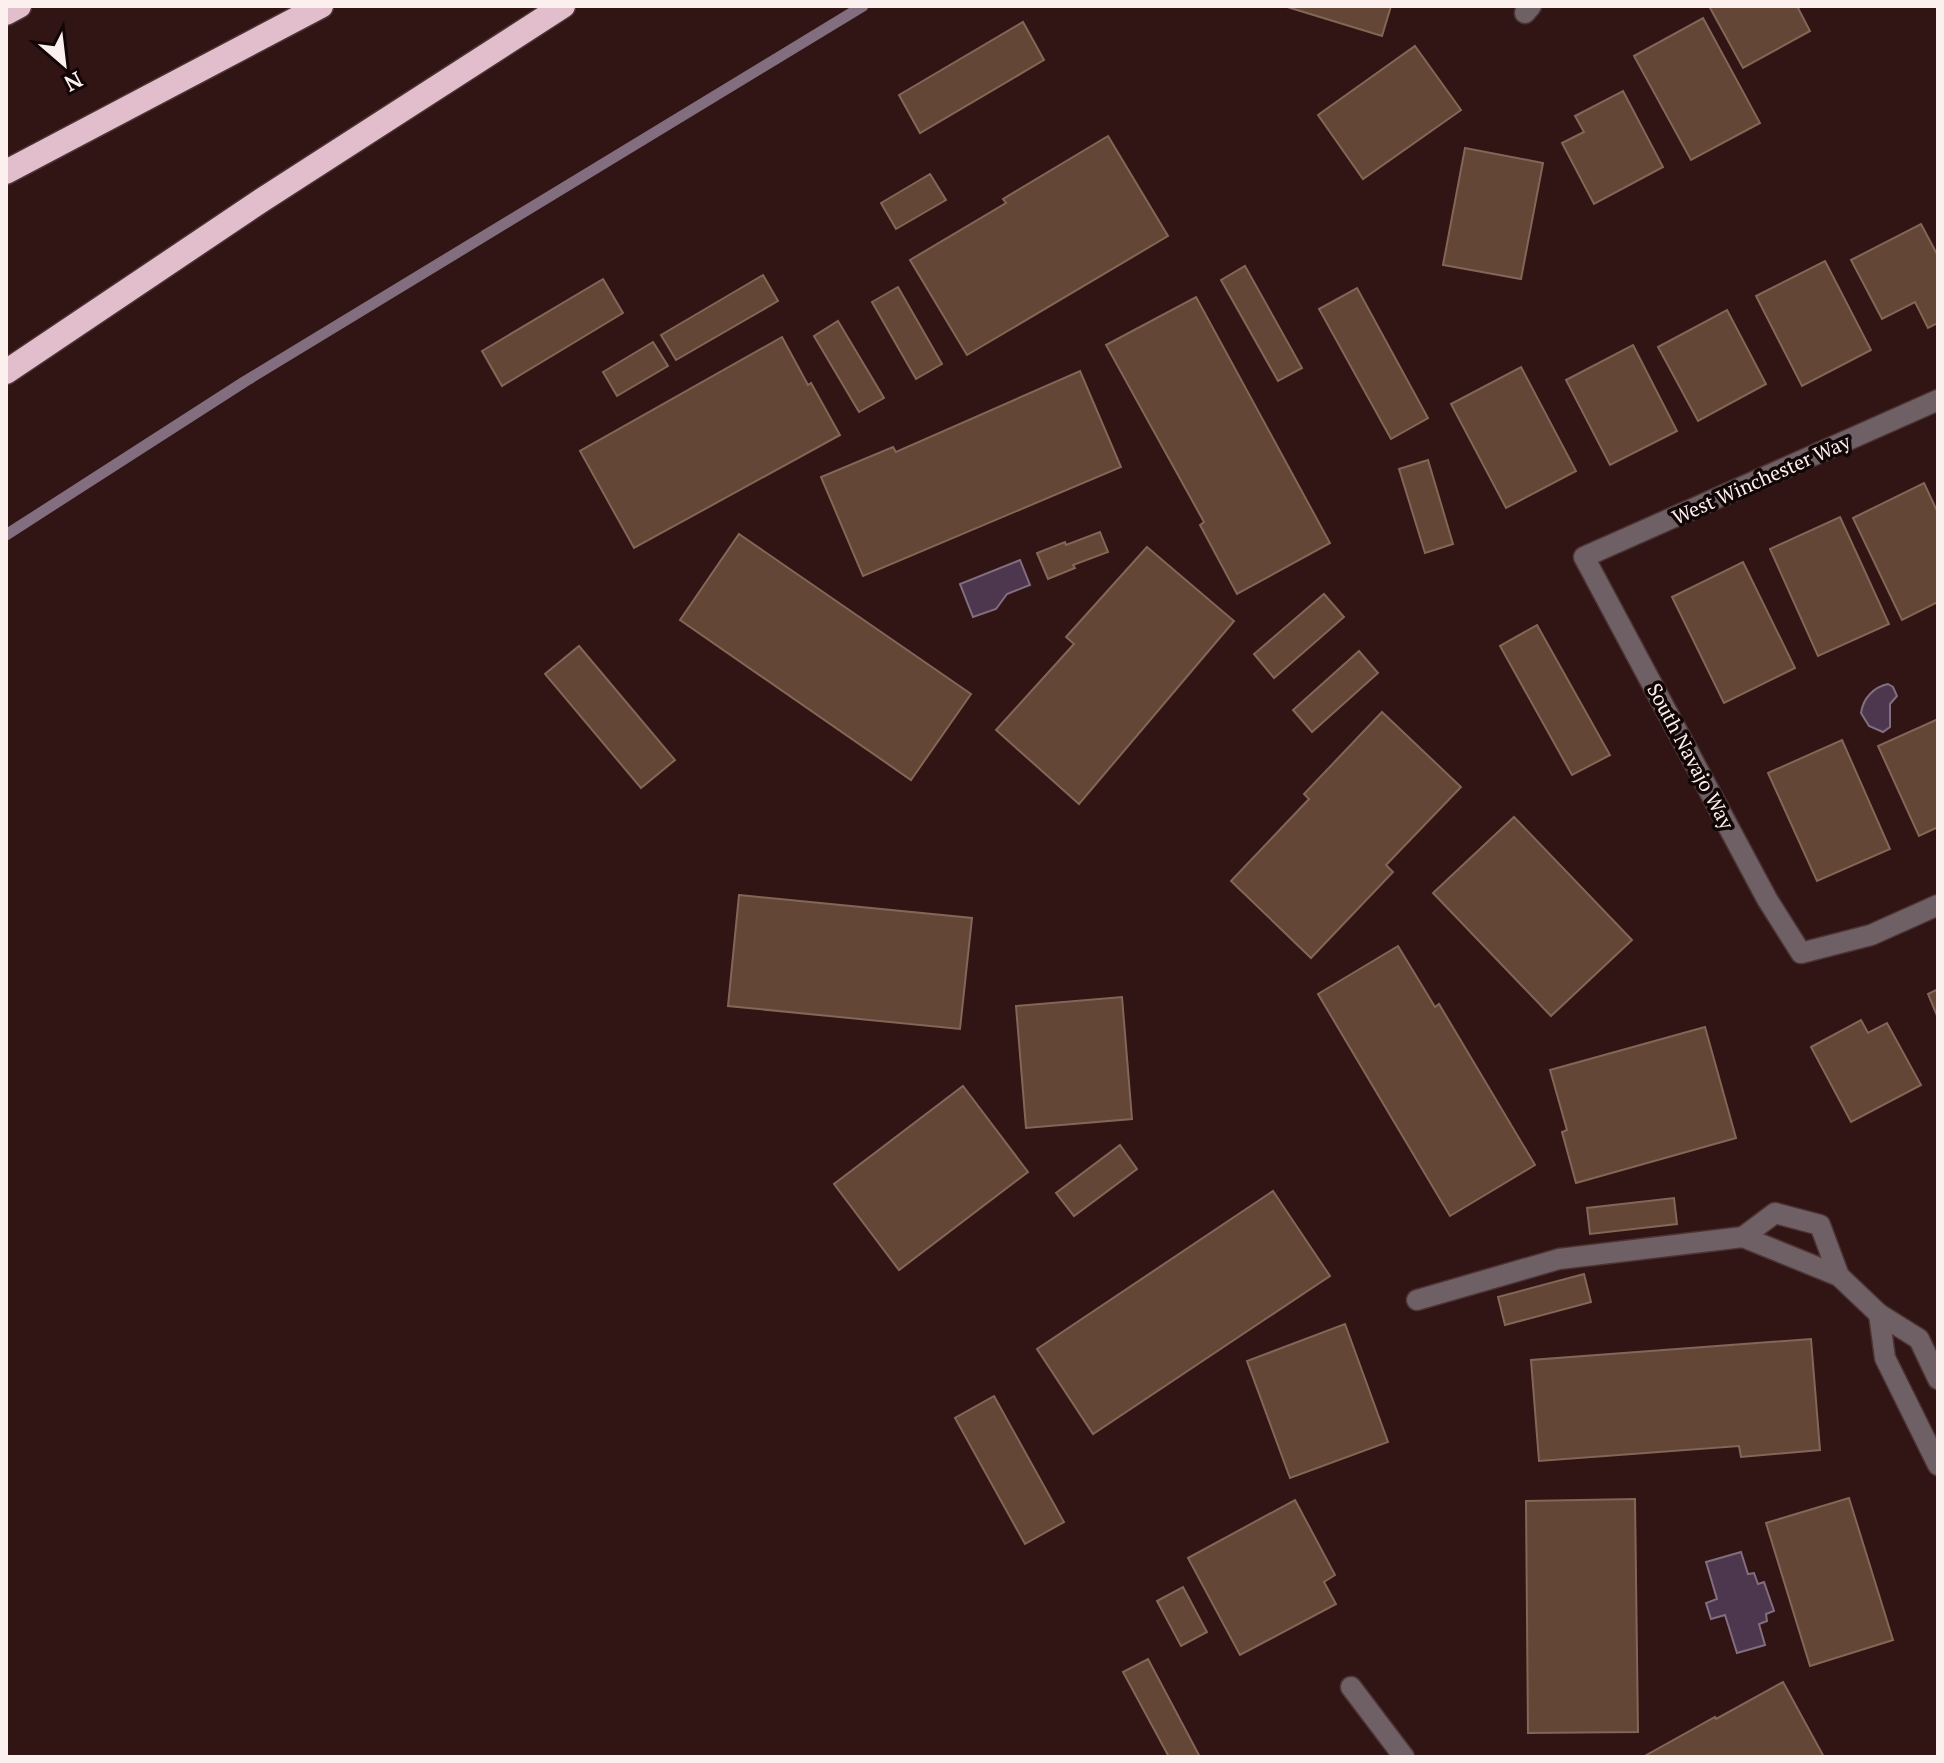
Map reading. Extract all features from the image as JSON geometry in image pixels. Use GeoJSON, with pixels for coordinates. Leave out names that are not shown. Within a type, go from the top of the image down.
{"type":"FeatureCollection","features":[{"type":"Feature","properties":{"kind":"highway"},"geometry":{"type":"LineString","coordinates":[[6,13],[19,6]]}},
{"type":"Feature","properties":{"kind":"highway"},"geometry":{"type":"LineString","coordinates":[[6,172],[321,6]]}},
{"type":"Feature","properties":{"kind":"highway"},"geometry":{"type":"LineString","coordinates":[[6,372],[262,200],[563,6]]}},
{"type":"Feature","properties":{"kind":"street","name":"West Winchester Way"},"geometry":{"type":"LineString","coordinates":[[1584,557],[1938,400]]}},
{"type":"Feature","properties":{"kind":"street","name":"South Navajo Way"},"geometry":{"type":"LineString","coordinates":[[1584,557],[1767,899],[1801,953],[1871,935],[1938,905]]}},
{"type":"Feature","properties":{"kind":"street"},"geometry":{"type":"LineString","coordinates":[[1743,1237],[1775,1213],[1820,1225],[1839,1276]]}},
{"type":"Feature","properties":{"kind":"street"},"geometry":{"type":"LineString","coordinates":[[1417,1300],[1559,1259],[1743,1237],[1839,1276],[1879,1314],[1919,1339],[1938,1379]]}},
{"type":"Feature","properties":{"kind":"street"},"geometry":{"type":"LineString","coordinates":[[1879,1314],[1885,1358],[1938,1465]]}},
{"type":"Feature","properties":{"kind":"street"},"geometry":{"type":"LineString","coordinates":[[1351,1687],[1404,1757]]}},
{"type":"Feature","properties":{"kind":"shaded area"},"geometry":{"type":"Polygon","coordinates":[[[1020,560],[1030,585],[1007,594],[996,609],[973,617],[960,584],[1020,560]]]}},
{"type":"Feature","properties":{"kind":"shaded area"},"geometry":{"type":"Polygon","coordinates":[[[1888,684],[1897,696],[1890,704],[1890,727],[1883,732],[1869,726],[1861,713],[1870,694],[1888,684]]]}},
{"type":"Feature","properties":{"kind":"shaded area"},"geometry":{"type":"Polygon","coordinates":[[[1741,1552],[1748,1574],[1754,1573],[1758,1584],[1764,1582],[1774,1611],[1766,1614],[1767,1621],[1759,1624],[1765,1645],[1737,1653],[1725,1615],[1711,1619],[1706,1603],[1717,1599],[1706,1562],[1741,1552]]]}},
{"type":"Feature","properties":{"kind":"building"},"geometry":{"type":"Polygon","coordinates":[[[1284,6],[1391,6],[1382,36],[1284,6]]]}},
{"type":"Feature","properties":{"kind":"building"},"geometry":{"type":"Polygon","coordinates":[[[1709,6],[1797,6],[1810,31],[1743,68],[1709,6]]]}},
{"type":"Feature","properties":{"kind":"building"},"geometry":{"type":"Polygon","coordinates":[[[1703,18],[1760,123],[1691,160],[1634,56],[1703,18]]]}},
{"type":"Feature","properties":{"kind":"building"},"geometry":{"type":"Polygon","coordinates":[[[1023,22],[1044,60],[920,133],[899,95],[1023,22]]]}},
{"type":"Feature","properties":{"kind":"building"},"geometry":{"type":"Polygon","coordinates":[[[1415,46],[1461,110],[1363,179],[1318,115],[1415,46]]]}},
{"type":"Feature","properties":{"kind":"building"},"geometry":{"type":"Polygon","coordinates":[[[1623,91],[1663,167],[1594,204],[1562,143],[1584,132],[1575,116],[1623,91]]]}},
{"type":"Feature","properties":{"kind":"building"},"geometry":{"type":"Polygon","coordinates":[[[1108,136],[1168,236],[967,355],[910,260],[1006,203],[1003,199],[1108,136]]]}},
{"type":"Feature","properties":{"kind":"building"},"geometry":{"type":"Polygon","coordinates":[[[1465,148],[1543,163],[1521,279],[1443,265],[1465,148]]]}},
{"type":"Feature","properties":{"kind":"building"},"geometry":{"type":"Polygon","coordinates":[[[930,174],[946,200],[896,229],[881,203],[930,174]]]}},
{"type":"Feature","properties":{"kind":"building"},"geometry":{"type":"Polygon","coordinates":[[[1921,224],[1938,256],[1938,323],[1928,328],[1915,302],[1882,319],[1851,260],[1921,224]]]}},
{"type":"Feature","properties":{"kind":"building"},"geometry":{"type":"Polygon","coordinates":[[[1825,261],[1871,350],[1802,386],[1756,296],[1825,261]]]}},
{"type":"Feature","properties":{"kind":"building"},"geometry":{"type":"Polygon","coordinates":[[[1245,266],[1302,368],[1278,381],[1221,280],[1245,266]]]}},
{"type":"Feature","properties":{"kind":"building"},"geometry":{"type":"Polygon","coordinates":[[[763,275],[778,301],[676,360],[661,335],[763,275]]]}},
{"type":"Feature","properties":{"kind":"building"},"geometry":{"type":"Polygon","coordinates":[[[603,279],[623,313],[502,386],[482,351],[603,279]]]}},
{"type":"Feature","properties":{"kind":"building"},"geometry":{"type":"Polygon","coordinates":[[[898,287],[942,364],[916,379],[872,302],[898,287]]]}},
{"type":"Feature","properties":{"kind":"building"},"geometry":{"type":"Polygon","coordinates":[[[1357,288],[1428,418],[1391,439],[1319,309],[1357,288]]]}},
{"type":"Feature","properties":{"kind":"building"},"geometry":{"type":"Polygon","coordinates":[[[1196,297],[1330,543],[1237,594],[1200,525],[1204,522],[1106,345],[1196,297]]]}},
{"type":"Feature","properties":{"kind":"building"},"geometry":{"type":"Polygon","coordinates":[[[1727,310],[1766,384],[1698,421],[1658,347],[1727,310]]]}},
{"type":"Feature","properties":{"kind":"building"},"geometry":{"type":"Polygon","coordinates":[[[838,321],[884,398],[859,412],[814,336],[838,321]]]}},
{"type":"Feature","properties":{"kind":"building"},"geometry":{"type":"Polygon","coordinates":[[[782,337],[840,435],[634,548],[580,451],[782,337]]]}},
{"type":"Feature","properties":{"kind":"building"},"geometry":{"type":"Polygon","coordinates":[[[653,342],[668,366],[617,396],[603,372],[653,342]]]}},
{"type":"Feature","properties":{"kind":"building"},"geometry":{"type":"Polygon","coordinates":[[[1633,345],[1677,431],[1610,465],[1566,380],[1633,345]]]}},
{"type":"Feature","properties":{"kind":"building"},"geometry":{"type":"Polygon","coordinates":[[[1521,367],[1576,471],[1506,508],[1451,404],[1521,367]]]}},
{"type":"Feature","properties":{"kind":"building"},"geometry":{"type":"Polygon","coordinates":[[[1080,371],[1121,467],[863,576],[821,477],[893,447],[896,452],[1080,371]]]}},
{"type":"Feature","properties":{"kind":"building"},"geometry":{"type":"Polygon","coordinates":[[[1428,460],[1453,544],[1425,553],[1399,469],[1428,460]]]}},
{"type":"Feature","properties":{"kind":"building"},"geometry":{"type":"Polygon","coordinates":[[[1924,483],[1938,513],[1938,602],[1902,620],[1853,518],[1924,483]]]}},
{"type":"Feature","properties":{"kind":"building"},"geometry":{"type":"Polygon","coordinates":[[[1840,517],[1889,624],[1818,656],[1770,549],[1840,517]]]}},
{"type":"Feature","properties":{"kind":"building"},"geometry":{"type":"Polygon","coordinates":[[[1100,532],[1108,552],[1073,565],[1075,568],[1048,579],[1037,553],[1100,532]]]}},
{"type":"Feature","properties":{"kind":"building"},"geometry":{"type":"Polygon","coordinates":[[[739,534],[971,694],[911,780],[680,620],[739,534]]]}},
{"type":"Feature","properties":{"kind":"building"},"geometry":{"type":"Polygon","coordinates":[[[1147,547],[1234,621],[1079,804],[996,730],[1074,644],[1066,637],[1147,547]]]}},
{"type":"Feature","properties":{"kind":"building"},"geometry":{"type":"Polygon","coordinates":[[[1743,562],[1795,668],[1724,703],[1672,597],[1743,562]]]}},
{"type":"Feature","properties":{"kind":"building"},"geometry":{"type":"Polygon","coordinates":[[[1324,594],[1344,617],[1274,678],[1254,654],[1324,594]]]}},
{"type":"Feature","properties":{"kind":"building"},"geometry":{"type":"Polygon","coordinates":[[[1537,625],[1610,755],[1572,775],[1500,646],[1537,625]]]}},
{"type":"Feature","properties":{"kind":"building"},"geometry":{"type":"Polygon","coordinates":[[[579,646],[675,760],[641,788],[545,674],[579,646]]]}},
{"type":"Feature","properties":{"kind":"building"},"geometry":{"type":"Polygon","coordinates":[[[1359,651],[1378,673],[1312,732],[1293,710],[1359,651]]]}},
{"type":"Feature","properties":{"kind":"building"},"geometry":{"type":"Polygon","coordinates":[[[1382,712],[1461,787],[1386,865],[1393,872],[1311,958],[1231,881],[1309,799],[1304,794],[1382,712]]]}},
{"type":"Feature","properties":{"kind":"building"},"geometry":{"type":"Polygon","coordinates":[[[1938,719],[1938,827],[1919,836],[1878,746],[1938,719]]]}},
{"type":"Feature","properties":{"kind":"building"},"geometry":{"type":"Polygon","coordinates":[[[1842,740],[1890,849],[1817,881],[1768,773],[1842,740]]]}},
{"type":"Feature","properties":{"kind":"building"},"geometry":{"type":"Polygon","coordinates":[[[1514,817],[1632,940],[1551,1016],[1433,893],[1514,817]]]}},
{"type":"Feature","properties":{"kind":"building"},"geometry":{"type":"Polygon","coordinates":[[[739,895],[972,918],[960,1029],[728,1006],[739,895]]]}},
{"type":"Feature","properties":{"kind":"building"},"geometry":{"type":"Polygon","coordinates":[[[1398,946],[1435,1007],[1439,1004],[1535,1165],[1450,1216],[1318,994],[1398,946]]]}},
{"type":"Feature","properties":{"kind":"building"},"geometry":{"type":"Polygon","coordinates":[[[1938,989],[1938,1018],[1928,994],[1938,989]]]}},
{"type":"Feature","properties":{"kind":"building"},"geometry":{"type":"Polygon","coordinates":[[[1122,997],[1132,1119],[1026,1128],[1016,1006],[1122,997]]]}},
{"type":"Feature","properties":{"kind":"building"},"geometry":{"type":"Polygon","coordinates":[[[1861,1020],[1868,1033],[1887,1023],[1921,1085],[1851,1122],[1811,1047],[1861,1020]]]}},
{"type":"Feature","properties":{"kind":"building"},"geometry":{"type":"Polygon","coordinates":[[[1705,1027],[1736,1138],[1576,1183],[1562,1132],[1567,1130],[1550,1070],[1705,1027]]]}},
{"type":"Feature","properties":{"kind":"building"},"geometry":{"type":"Polygon","coordinates":[[[963,1086],[1028,1172],[899,1270],[834,1184],[963,1086]]]}},
{"type":"Feature","properties":{"kind":"building"},"geometry":{"type":"Polygon","coordinates":[[[1120,1145],[1137,1169],[1074,1216],[1056,1193],[1120,1145]]]}},
{"type":"Feature","properties":{"kind":"building"},"geometry":{"type":"Polygon","coordinates":[[[1273,1191],[1330,1276],[1093,1434],[1037,1349],[1273,1191]]]}},
{"type":"Feature","properties":{"kind":"building"},"geometry":{"type":"Polygon","coordinates":[[[1674,1198],[1677,1224],[1590,1234],[1587,1208],[1674,1198]]]}},
{"type":"Feature","properties":{"kind":"building"},"geometry":{"type":"Polygon","coordinates":[[[1584,1274],[1591,1302],[1505,1325],[1498,1297],[1584,1274]]]}},
{"type":"Feature","properties":{"kind":"building"},"geometry":{"type":"Polygon","coordinates":[[[1345,1324],[1388,1442],[1290,1478],[1247,1361],[1345,1324]]]}},
{"type":"Feature","properties":{"kind":"building"},"geometry":{"type":"Polygon","coordinates":[[[1811,1339],[1820,1450],[1741,1457],[1739,1446],[1539,1461],[1531,1360],[1811,1339]]]}},
{"type":"Feature","properties":{"kind":"building"},"geometry":{"type":"Polygon","coordinates":[[[994,1396],[1064,1522],[1025,1544],[955,1418],[994,1396]]]}},
{"type":"Feature","properties":{"kind":"building"},"geometry":{"type":"Polygon","coordinates":[[[1849,1498],[1893,1640],[1810,1666],[1766,1523],[1849,1498]]]}},
{"type":"Feature","properties":{"kind":"building"},"geometry":{"type":"Polygon","coordinates":[[[1635,1499],[1638,1732],[1528,1733],[1526,1501],[1635,1499]]]}},
{"type":"Feature","properties":{"kind":"building"},"geometry":{"type":"Polygon","coordinates":[[[1295,1500],[1335,1575],[1324,1582],[1336,1604],[1240,1655],[1188,1558],[1295,1500]]]}},
{"type":"Feature","properties":{"kind":"building"},"geometry":{"type":"Polygon","coordinates":[[[1183,1587],[1207,1632],[1181,1646],[1157,1601],[1183,1587]]]}},
{"type":"Feature","properties":{"kind":"building"},"geometry":{"type":"Polygon","coordinates":[[[1148,1659],[1200,1757],[1169,1757],[1123,1672],[1148,1659]]]}},
{"type":"Feature","properties":{"kind":"building"},"geometry":{"type":"Polygon","coordinates":[[[1783,1682],[1824,1757],[1643,1757],[1715,1717],[1783,1682]]]}},
{"type":"Feature","properties":{"kind":"waterway"},"geometry":{"type":"LineString","coordinates":[[6,535],[244,382],[863,6]]}}]}
